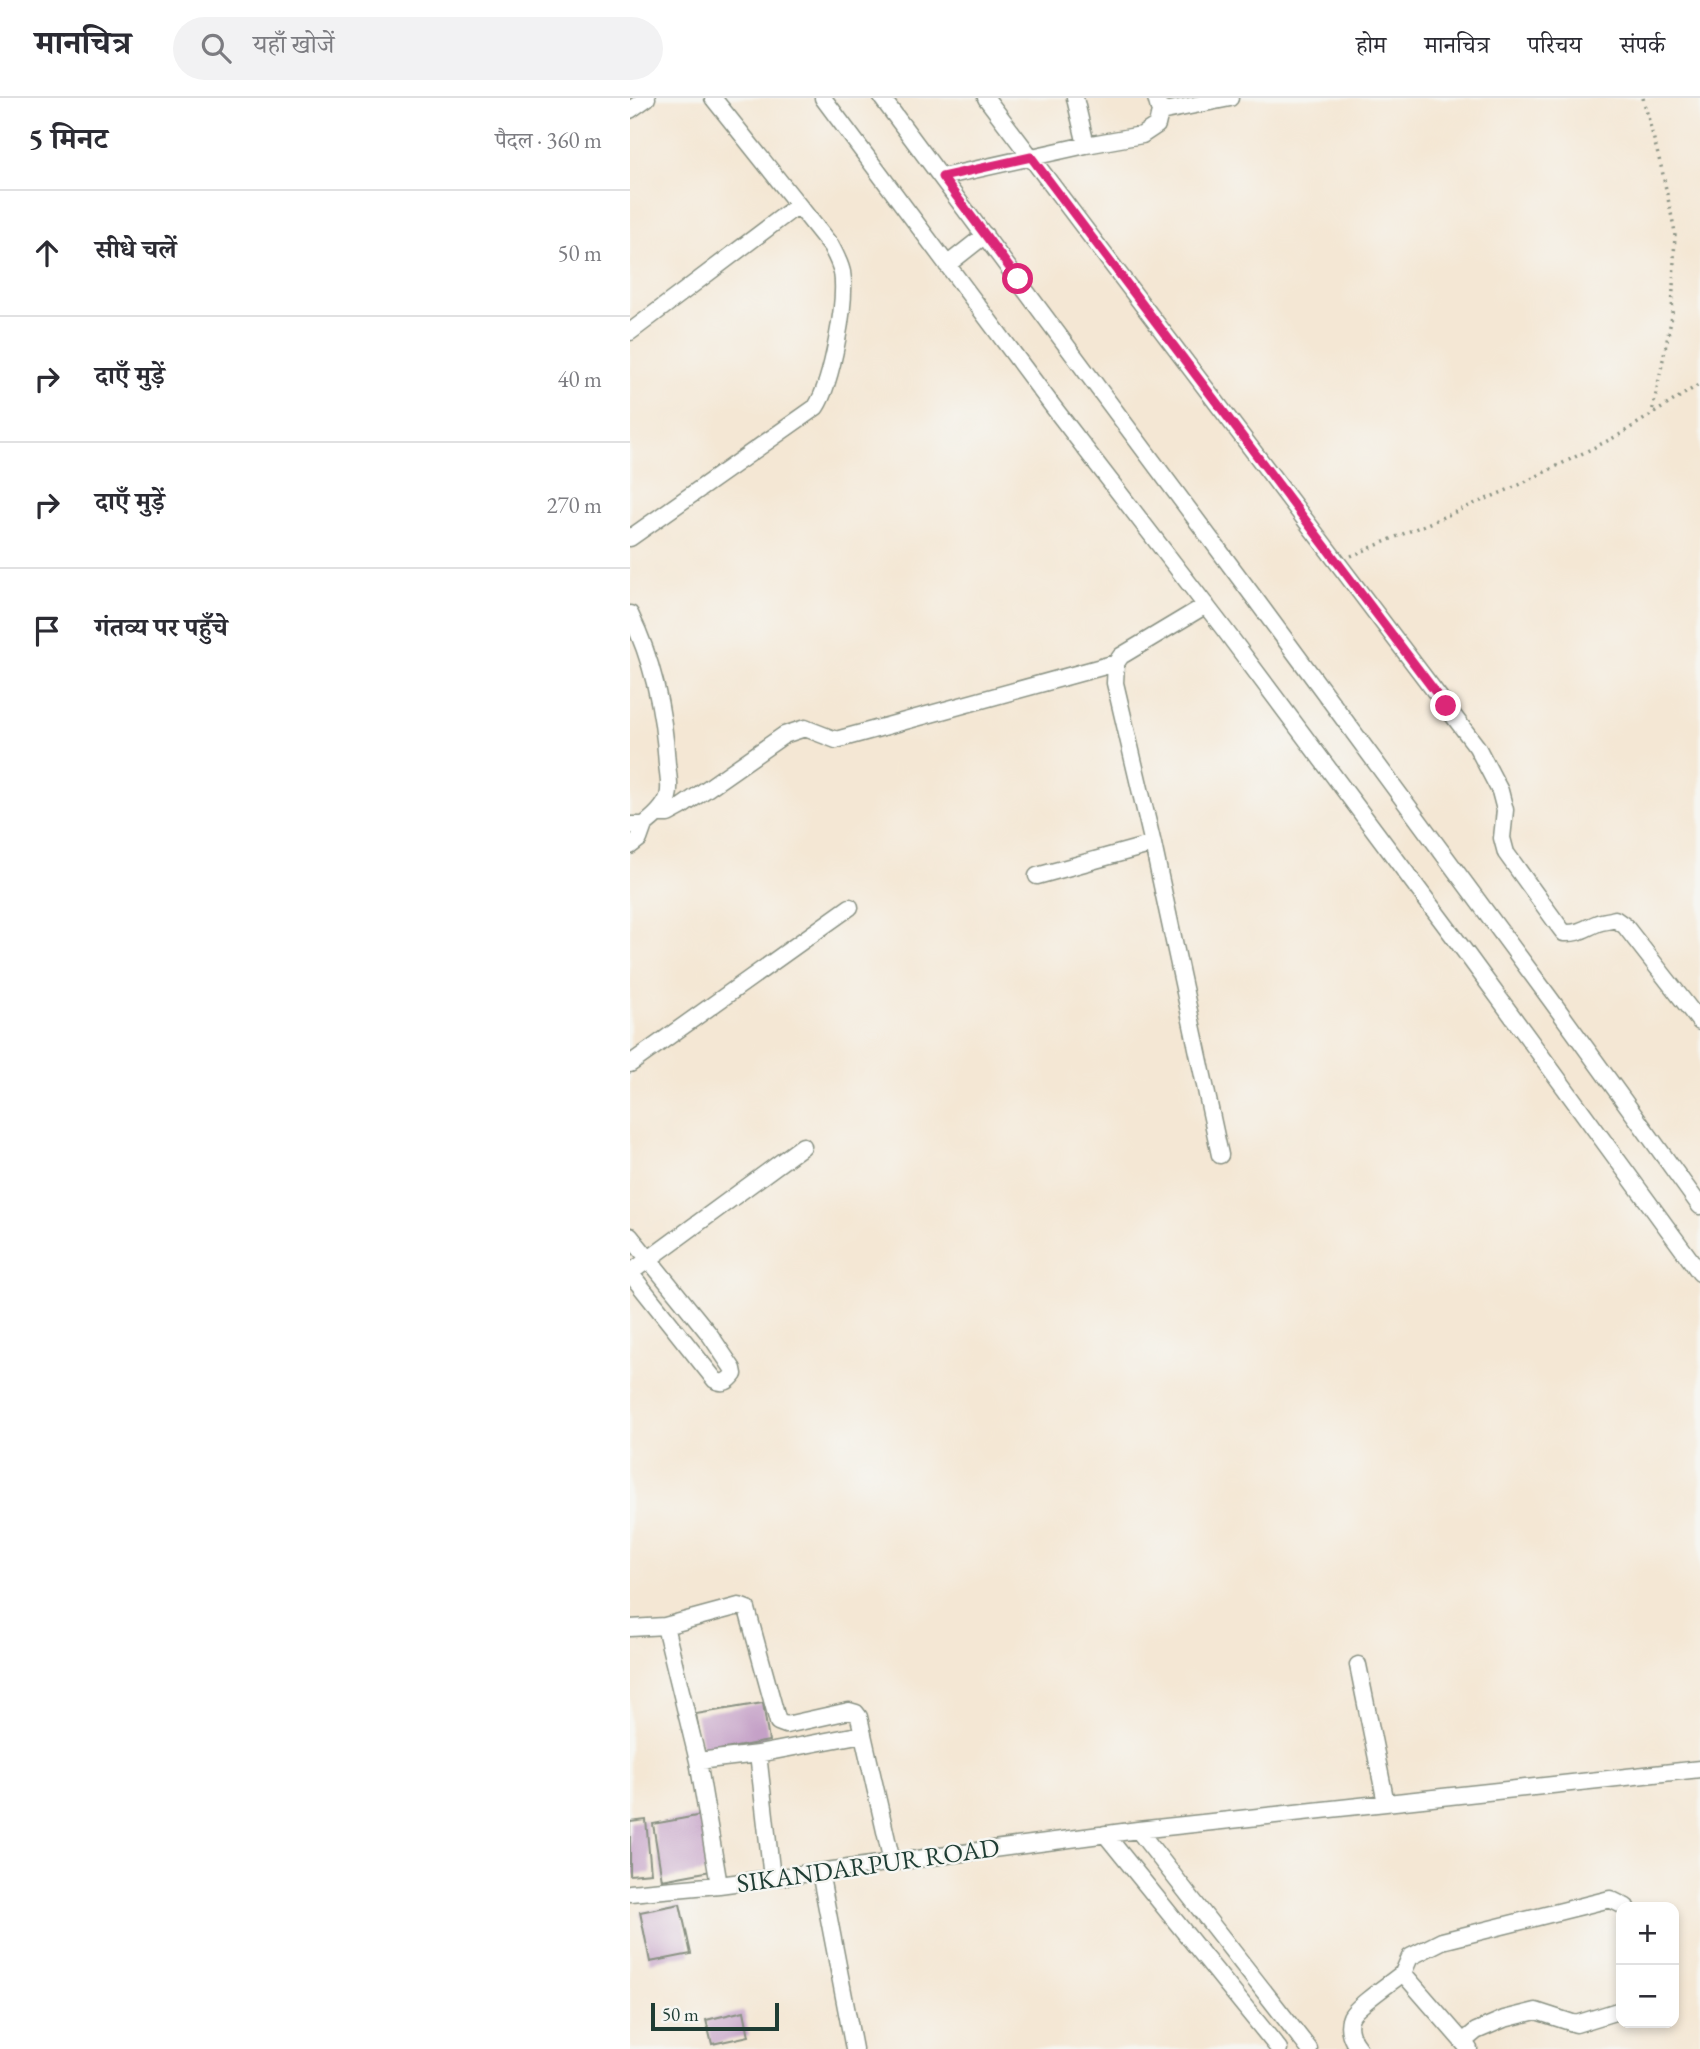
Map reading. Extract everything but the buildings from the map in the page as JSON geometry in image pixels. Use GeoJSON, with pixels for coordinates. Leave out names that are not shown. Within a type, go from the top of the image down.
{"type":"FeatureCollection","features":[{"type":"Feature","properties":{"kind":"street"},"geometry":{"type":"LineString","coordinates":[[630,110],[647,98]]}},
{"type":"Feature","properties":{"kind":"street"},"geometry":{"type":"LineString","coordinates":[[630,538],[816,407],[824,394],[831,372],[842,303],[842,271],[831,246],[713,98]]}},
{"type":"Feature","properties":{"kind":"street"},"geometry":{"type":"LineString","coordinates":[[823,98],[1466,953],[1700,1273]]}},
{"type":"Feature","properties":{"kind":"street"},"geometry":{"type":"LineString","coordinates":[[882,98],[1543,989],[1700,1206]]}},
{"type":"Feature","properties":{"kind":"street"},"geometry":{"type":"LineString","coordinates":[[986,98],[1477,747],[1500,791],[1505,810],[1502,838],[1506,853],[1564,933],[1574,934],[1597,923],[1615,919],[1625,926],[1700,1022]]}},
{"type":"Feature","properties":{"kind":"street"},"geometry":{"type":"LineString","coordinates":[[1075,98],[1086,145]]}},
{"type":"Feature","properties":{"kind":"street"},"geometry":{"type":"LineString","coordinates":[[942,177],[1142,135],[1157,125],[1158,105],[1230,98]]}},
{"type":"Feature","properties":{"kind":"street"},"geometry":{"type":"LineString","coordinates":[[630,332],[798,205]]}},
{"type":"Feature","properties":{"kind":"street"},"geometry":{"type":"LineString","coordinates":[[947,265],[985,235]]}},
{"type":"Feature","properties":{"kind":"street"},"geometry":{"type":"LineString","coordinates":[[1206,605],[1121,656],[1116,663],[1115,683],[1153,844],[1220,1155]]}},
{"type":"Feature","properties":{"kind":"street"},"geometry":{"type":"LineString","coordinates":[[630,614],[650,662],[666,750],[668,797],[658,814]]}},
{"type":"Feature","properties":{"kind":"street"},"geometry":{"type":"LineString","coordinates":[[630,846],[639,839],[637,825],[658,814],[668,814],[681,807],[784,735],[805,728],[836,740],[1116,663]]}},
{"type":"Feature","properties":{"kind":"street"},"geometry":{"type":"LineString","coordinates":[[1037,876],[1153,844]]}},
{"type":"Feature","properties":{"kind":"street"},"geometry":{"type":"LineString","coordinates":[[630,1064],[850,907]]}},
{"type":"Feature","properties":{"kind":"street"},"geometry":{"type":"LineString","coordinates":[[630,1236],[648,1259],[710,1335],[733,1369],[732,1378],[720,1383],[715,1380],[630,1273],[648,1259],[803,1146]]}},
{"type":"Feature","properties":{"kind":"street"},"geometry":{"type":"LineString","coordinates":[[630,1628],[665,1626],[739,1606],[745,1607],[749,1613],[778,1722],[786,1725],[849,1711],[859,1717],[892,1862]]}},
{"type":"Feature","properties":{"kind":"street"},"geometry":{"type":"LineString","coordinates":[[665,1626],[698,1761],[719,1885]]}},
{"type":"Feature","properties":{"kind":"street"},"geometry":{"type":"LineString","coordinates":[[1358,1665],[1387,1803]]}},
{"type":"Feature","properties":{"kind":"street"},"geometry":{"type":"LineString","coordinates":[[698,1761],[758,1754],[863,1734]]}},
{"type":"Feature","properties":{"kind":"street"},"geometry":{"type":"LineString","coordinates":[[758,1754],[772,1878]]}},
{"type":"Feature","properties":{"kind":"street","name":"SIKANDARPUR ROAD"},"geometry":{"type":"LineString","coordinates":[[630,1893],[719,1885],[1138,1830],[1700,1769]]}},
{"type":"Feature","properties":{"kind":"street"},"geometry":{"type":"LineString","coordinates":[[1138,1830],[1308,2049]]}},
{"type":"Feature","properties":{"kind":"street"},"geometry":{"type":"LineString","coordinates":[[1105,1834],[1279,2049]]}},
{"type":"Feature","properties":{"kind":"street"},"geometry":{"type":"LineString","coordinates":[[820,1872],[854,2049]]}},
{"type":"Feature","properties":{"kind":"street"},"geometry":{"type":"LineString","coordinates":[[1359,2049],[1354,2043],[1349,2025],[1352,2014],[1403,1973],[1410,1957],[1442,1941],[1610,1899],[1616,1902]]}},
{"type":"Feature","properties":{"kind":"street"},"geometry":{"type":"LineString","coordinates":[[1403,1973],[1466,2046],[1476,2031],[1536,2011],[1576,2024],[1616,2012]]}},
{"type":"Feature","properties":{"kind":"path"},"geometry":{"type":"LineString","coordinates":[[1643,98],[1675,232],[1672,316],[1652,413]]}},
{"type":"Feature","properties":{"kind":"path"},"geometry":{"type":"LineString","coordinates":[[1337,562],[1518,485],[1619,435],[1700,384]]}},
{"type":"Feature","properties":{"kind":"route"},"geometry":{"type":"LineString","coordinates":[[1018,279],[942,177],[1031,157],[1446,706]]}}]}
